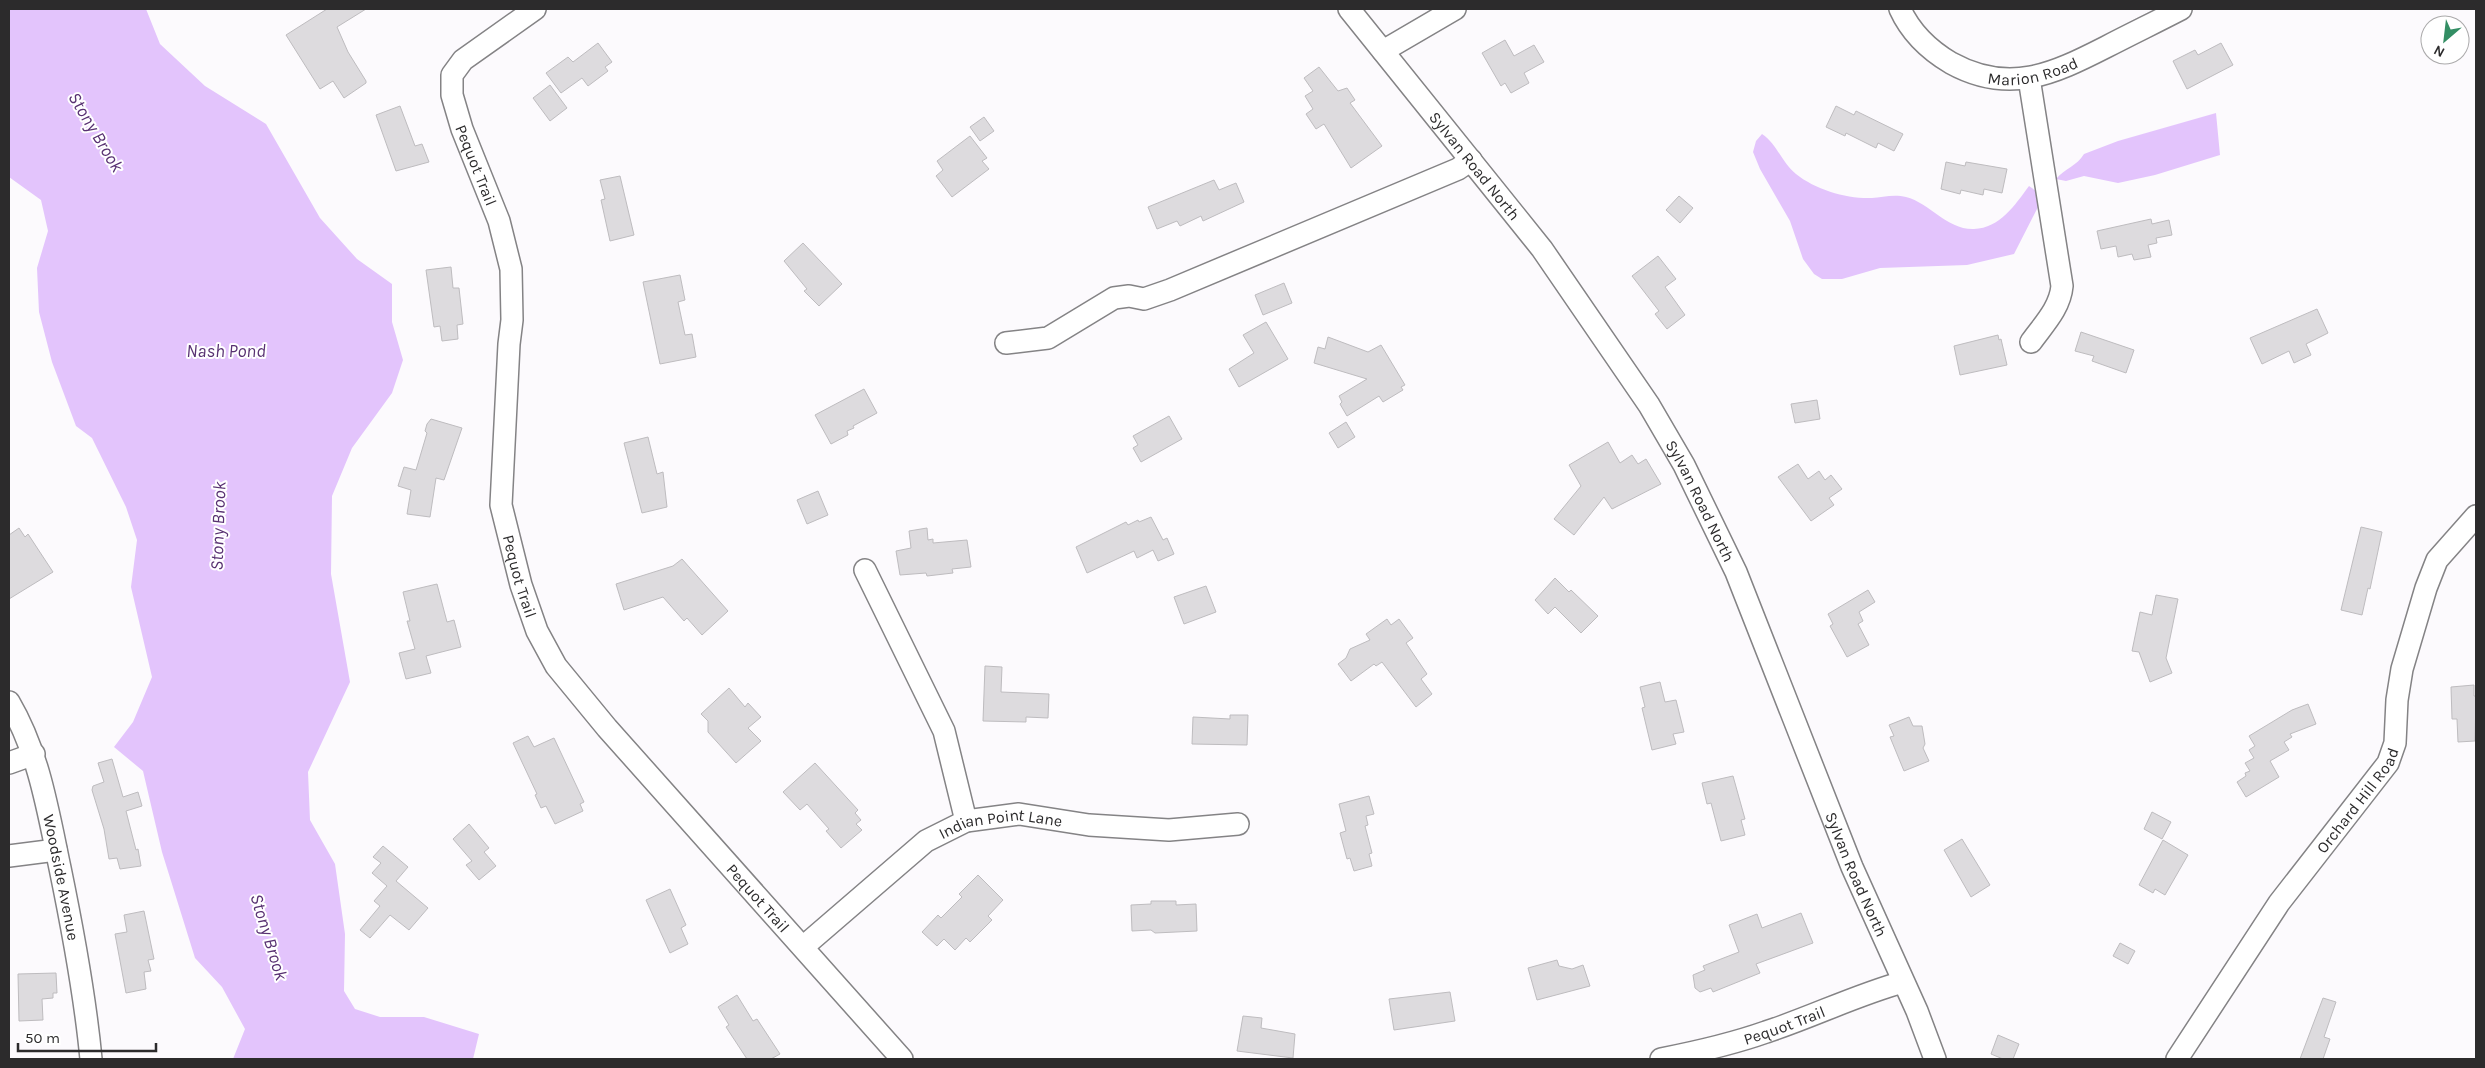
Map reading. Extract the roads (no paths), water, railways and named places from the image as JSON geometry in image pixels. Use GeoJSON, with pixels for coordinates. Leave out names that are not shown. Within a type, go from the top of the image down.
{"type":"FeatureCollection","features":[{"type":"Feature","properties":{"kind":"street","name":"Pequot Trail"},"geometry":{"type":"LineString","coordinates":[[535,9],[463,60],[454,71],[451,83],[457,114],[499,221],[511,269],[512,320],[509,344],[501,505],[521,585],[537,631],[556,666],[613,735],[902,1059]]}},
{"type":"Feature","properties":{"kind":"street","name":"Sylvan Road North"},"geometry":{"type":"LineString","coordinates":[[1348,9],[1531,235],[1594,323],[1649,406],[1684,464],[1736,572],[1852,867],[1928,1038],[1935,1059]]}},
{"type":"Feature","properties":{"kind":"street"},"geometry":{"type":"LineString","coordinates":[[1383,51],[1455,9]]}},
{"type":"Feature","properties":{"kind":"street","name":"Marion Road"},"geometry":{"type":"LineString","coordinates":[[1900,9],[1925,46],[1970,74],[2000,78],[2029,78],[2065,68],[2181,9]]}},
{"type":"Feature","properties":{"kind":"street"},"geometry":{"type":"LineString","coordinates":[[2029,78],[2062,286],[2061,298],[2031,342]]}},
{"type":"Feature","properties":{"kind":"street"},"geometry":{"type":"LineString","coordinates":[[1006,343],[1048,338],[1114,298],[1130,296],[1144,299],[1170,290],[1458,169],[1471,160]]}},
{"type":"Feature","properties":{"kind":"street","name":"Orchard Hill Road"},"geometry":{"type":"LineString","coordinates":[[2177,1059],[2280,903],[2388,763],[2395,743],[2397,700],[2402,669],[2426,588],[2437,560],[2476,516]]}},
{"type":"Feature","properties":{"kind":"street"},"geometry":{"type":"LineString","coordinates":[[865,570],[944,731],[966,821]]}},
{"type":"Feature","properties":{"kind":"street","name":"Woodside Avenue"},"geometry":{"type":"LineString","coordinates":[[9,702],[34,754],[56,850],[80,974],[90,1059]]}},
{"type":"Feature","properties":{"kind":"street"},"geometry":{"type":"LineString","coordinates":[[9,763],[34,754]]}},
{"type":"Feature","properties":{"kind":"street","name":"Indian Point Lane"},"geometry":{"type":"LineString","coordinates":[[803,947],[926,841],[966,821],[1020,814],[1089,824],[1169,830],[1238,824]]}},
{"type":"Feature","properties":{"kind":"street"},"geometry":{"type":"LineString","coordinates":[[9,856],[56,850]]}},
{"type":"Feature","properties":{"kind":"street","name":"Pequot Trail"},"geometry":{"type":"LineString","coordinates":[[1662,1059],[1725,1045],[1767,1032],[1869,992],[1903,982]]}},
{"type":"Feature","properties":{"kind":"water","name":"Nash Pond"},"geometry":{"type":"Polygon","coordinates":[[[9,9],[146,9],[160,44],[205,86],[266,124],[320,218],[357,259],[392,284],[392,322],[403,360],[392,393],[352,448],[332,496],[331,574],[350,682],[308,772],[310,820],[335,864],[345,934],[344,991],[355,1009],[380,1017],[424,1017],[479,1034],[473,1059],[233,1059],[245,1029],[222,987],[195,958],[162,852],[143,771],[114,747],[133,722],[152,677],[131,587],[137,540],[126,507],[92,438],[76,426],[52,362],[39,312],[37,268],[48,231],[41,200],[9,177],[9,9]]]}},
{"type":"Feature","properties":{"kind":"water"},"geometry":{"type":"Polygon","coordinates":[[[2216,113],[2220,155],[2155,175],[2118,183],[2084,176],[2066,181],[2056,179],[2084,154],[2118,141],[2216,113]]]}},
{"type":"Feature","properties":{"kind":"water"},"geometry":{"type":"Polygon","coordinates":[[[1762,134],[1772,143],[1791,170],[1813,185],[1852,197],[1906,197],[1915,200],[1947,221],[1964,228],[1974,229],[1992,225],[2012,208],[2029,186],[2036,191],[2038,207],[2014,254],[1967,265],[1880,268],[1842,279],[1822,279],[1814,274],[1803,259],[1790,221],[1760,169],[1753,152],[1756,141],[1762,134]]]}},
{"type":"Feature","properties":{"kind":"water label","name":"Stony Brook"},"geometry":{"type":"Point","coordinates":[96,132]}},
{"type":"Feature","properties":{"kind":"water label","name":"Stony Brook"},"geometry":{"type":"Point","coordinates":[218,526]}},
{"type":"Feature","properties":{"kind":"water label","name":"Stony Brook"},"geometry":{"type":"Point","coordinates":[269,937]}}]}
